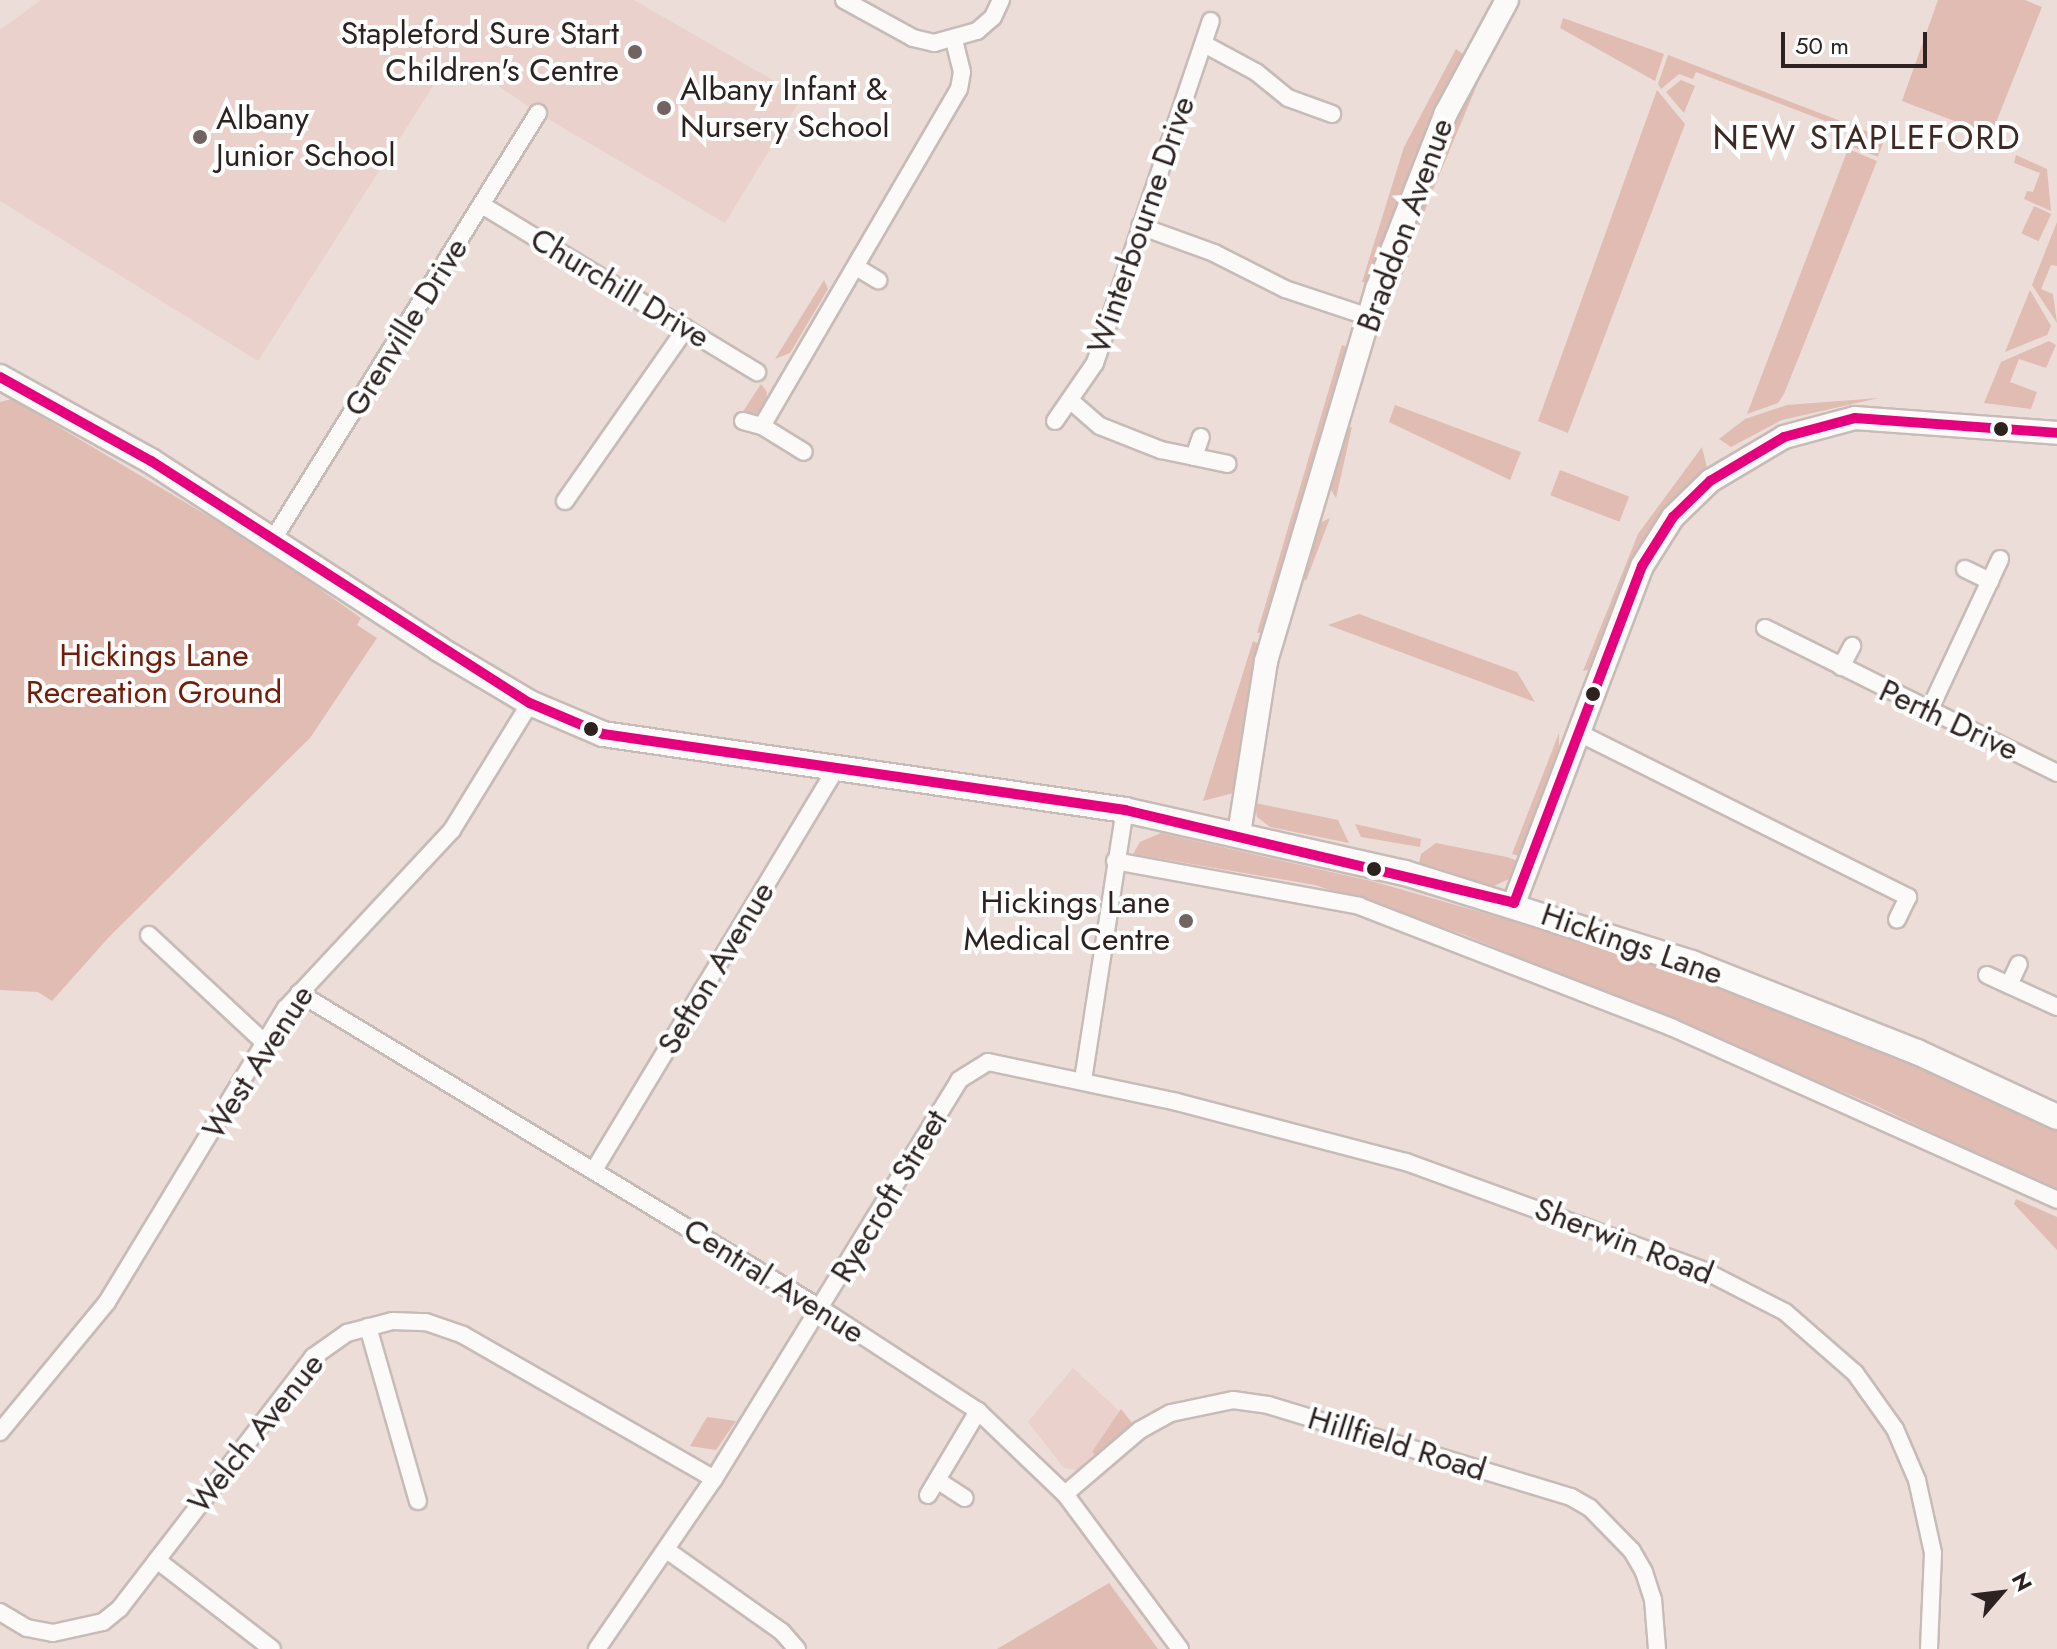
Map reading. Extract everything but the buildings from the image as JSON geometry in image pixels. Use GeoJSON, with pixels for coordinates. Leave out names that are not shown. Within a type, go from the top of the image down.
{"type":"FeatureCollection","features":[{"type":"Feature","properties":{"kind":"main road","name":"Hickings Lane"},"geometry":{"type":"LineString","coordinates":[[0,377],[118,441],[530,703],[625,740],[838,766],[1125,810],[1239,834],[1514,903],[1692,963],[1881,1037],[2057,1117]]}},
{"type":"Feature","properties":{"kind":"street"},"geometry":{"type":"LineString","coordinates":[[844,0],[913,38],[954,41],[985,25],[1001,0]]}},
{"type":"Feature","properties":{"kind":"street","name":"Braddon Avenue"},"geometry":{"type":"LineString","coordinates":[[1239,834],[1266,661],[1369,317],[1414,183],[1507,0]]}},
{"type":"Feature","properties":{"kind":"street","name":"Winterbourne Drive"},"geometry":{"type":"LineString","coordinates":[[1055,421],[1095,363],[1211,21]]}},
{"type":"Feature","properties":{"kind":"street"},"geometry":{"type":"LineString","coordinates":[[762,426],[959,89],[962,72],[954,41]]}},
{"type":"Feature","properties":{"kind":"street"},"geometry":{"type":"LineString","coordinates":[[1204,44],[1256,72],[1288,98],[1332,114]]}},
{"type":"Feature","properties":{"kind":"street","name":"Grenville Drive"},"geometry":{"type":"LineString","coordinates":[[272,541],[538,113]]}},
{"type":"Feature","properties":{"kind":"street","name":"Churchill Drive"},"geometry":{"type":"LineString","coordinates":[[482,205],[757,372]]}},
{"type":"Feature","properties":{"kind":"street"},"geometry":{"type":"LineString","coordinates":[[1140,226],[1214,253],[1285,289],[1369,317]]}},
{"type":"Feature","properties":{"kind":"street"},"geometry":{"type":"LineString","coordinates":[[856,267],[878,280]]}},
{"type":"Feature","properties":{"kind":"street"},"geometry":{"type":"LineString","coordinates":[[565,501],[686,328]]}},
{"type":"Feature","properties":{"kind":"street"},"geometry":{"type":"LineString","coordinates":[[1071,401],[1100,426],[1194,457],[1228,464]]}},
{"type":"Feature","properties":{"kind":"street"},"geometry":{"type":"LineString","coordinates":[[1514,903],[1577,732],[1653,547],[1687,502],[1729,467],[1784,437],[1855,418],[2057,433]]}},
{"type":"Feature","properties":{"kind":"street"},"geometry":{"type":"LineString","coordinates":[[743,421],[762,426],[804,452]]}},
{"type":"Feature","properties":{"kind":"street"},"geometry":{"type":"LineString","coordinates":[[1194,457],[1201,437]]}},
{"type":"Feature","properties":{"kind":"street"},"geometry":{"type":"LineString","coordinates":[[1928,713],[2000,559]]}},
{"type":"Feature","properties":{"kind":"street"},"geometry":{"type":"LineString","coordinates":[[1965,569],[1990,581]]}},
{"type":"Feature","properties":{"kind":"street","name":"Perth Drive"},"geometry":{"type":"LineString","coordinates":[[1765,628],[1928,713],[2057,773]]}},
{"type":"Feature","properties":{"kind":"street","name":"Perth Drive"},"geometry":{"type":"LineString","coordinates":[[1841,667],[1852,646]]}},
{"type":"Feature","properties":{"kind":"street","name":"West Avenue"},"geometry":{"type":"LineString","coordinates":[[0,1432],[107,1302],[265,1043],[299,993],[452,830],[530,703]]}},
{"type":"Feature","properties":{"kind":"street"},"geometry":{"type":"LineString","coordinates":[[1577,732],[1908,897],[1897,920]]}},
{"type":"Feature","properties":{"kind":"street","name":"Sefton Avenue"},"geometry":{"type":"LineString","coordinates":[[594,1170],[838,766]]}},
{"type":"Feature","properties":{"kind":"street"},"geometry":{"type":"LineString","coordinates":[[1083,1080],[1125,810]]}},
{"type":"Feature","properties":{"kind":"street","name":"Hickings Lane"},"geometry":{"type":"LineString","coordinates":[[1115,861],[1359,906],[1671,1027],[2057,1200]]}},
{"type":"Feature","properties":{"kind":"street"},"geometry":{"type":"LineString","coordinates":[[149,935],[265,1043]]}},
{"type":"Feature","properties":{"kind":"street"},"geometry":{"type":"LineString","coordinates":[[2009,985],[2019,964]]}},
{"type":"Feature","properties":{"kind":"street"},"geometry":{"type":"LineString","coordinates":[[1987,975],[2057,1007]]}},
{"type":"Feature","properties":{"kind":"street","name":"Central Avenue"},"geometry":{"type":"LineString","coordinates":[[299,993],[820,1308],[978,1411],[1065,1494],[1180,1649]]}},
{"type":"Feature","properties":{"kind":"street","name":"Ryecroft Street"},"geometry":{"type":"LineString","coordinates":[[597,1649],[668,1551],[969,1071],[988,1062],[1083,1080]]}},
{"type":"Feature","properties":{"kind":"street","name":"Sherwin Road"},"geometry":{"type":"LineString","coordinates":[[1083,1080],[1406,1162],[1705,1271],[1785,1312],[1855,1373],[1895,1429],[1917,1480],[1933,1553],[1929,1649]]}},
{"type":"Feature","properties":{"kind":"street","name":"Welch Avenue"},"geometry":{"type":"LineString","coordinates":[[0,1612],[27,1628],[69,1641],[113,1615],[296,1375],[333,1340],[368,1327],[426,1322],[463,1335],[714,1479]]}},
{"type":"Feature","properties":{"kind":"street"},"geometry":{"type":"LineString","coordinates":[[368,1327],[418,1501]]}},
{"type":"Feature","properties":{"kind":"street","name":"Hillfield Road"},"geometry":{"type":"LineString","coordinates":[[1065,1494],[1140,1430],[1171,1413],[1233,1400],[1268,1405],[1571,1497],[1590,1508],[1632,1551],[1644,1572],[1653,1599],[1657,1649]]}},
{"type":"Feature","properties":{"kind":"street"},"geometry":{"type":"LineString","coordinates":[[928,1495],[978,1411]]}},
{"type":"Feature","properties":{"kind":"street"},"geometry":{"type":"LineString","coordinates":[[937,1480],[965,1498]]}},
{"type":"Feature","properties":{"kind":"street"},"geometry":{"type":"LineString","coordinates":[[668,1551],[782,1632],[797,1649]]}},
{"type":"Feature","properties":{"kind":"street"},"geometry":{"type":"LineString","coordinates":[[157,1560],[272,1649]]}},
{"type":"Feature","properties":{"kind":"shaded area","name":"Albany Junior School"},"geometry":{"type":"Polygon","coordinates":[[[41,0],[634,0],[802,97],[725,223],[538,113],[463,62],[449,61],[258,361],[0,201],[0,30],[41,0]]]}},
{"type":"Feature","properties":{"kind":"shaded area"},"geometry":{"type":"Polygon","coordinates":[[[1073,1368],[1133,1424],[1077,1470],[1064,1468],[1028,1422],[1073,1368]]]}},
{"type":"Feature","properties":{"kind":"green space"},"geometry":{"type":"Polygon","coordinates":[[[1938,0],[2025,0],[2042,7],[1991,135],[1902,101],[1938,0]]]}},
{"type":"Feature","properties":{"kind":"green space"},"geometry":{"type":"Polygon","coordinates":[[[1563,18],[1664,54],[1655,81],[1560,28],[1563,18]]]}},
{"type":"Feature","properties":{"kind":"green space"},"geometry":{"type":"Polygon","coordinates":[[[1456,49],[1466,56],[1417,155],[1370,283],[1362,282],[1404,147],[1456,49]]]}},
{"type":"Feature","properties":{"kind":"green space"},"geometry":{"type":"Polygon","coordinates":[[[1490,54],[1428,202],[1401,279],[1395,272],[1447,130],[1490,54]]]}},
{"type":"Feature","properties":{"kind":"green space"},"geometry":{"type":"Polygon","coordinates":[[[1668,55],[1851,125],[1849,130],[1696,72],[1693,79],[1679,74],[1661,89],[1658,84],[1668,55]]]}},
{"type":"Feature","properties":{"kind":"green space"},"geometry":{"type":"Polygon","coordinates":[[[1681,80],[1695,86],[1684,113],[1666,92],[1681,80]]]}},
{"type":"Feature","properties":{"kind":"green space"},"geometry":{"type":"Polygon","coordinates":[[[1657,90],[1685,124],[1568,433],[1538,421],[1657,90]]]}},
{"type":"Feature","properties":{"kind":"green space"},"geometry":{"type":"Polygon","coordinates":[[[1856,127],[1885,138],[1878,157],[1849,146],[1856,127]]]}},
{"type":"Feature","properties":{"kind":"green space"},"geometry":{"type":"Polygon","coordinates":[[[1848,149],[1877,161],[1784,394],[1778,403],[1747,414],[1848,149]]]}},
{"type":"Feature","properties":{"kind":"green space"},"geometry":{"type":"Polygon","coordinates":[[[2016,155],[2047,169],[2051,211],[2024,199],[2027,191],[2033,192],[2040,173],[2014,163],[2016,155]]]}},
{"type":"Feature","properties":{"kind":"green space"},"geometry":{"type":"Polygon","coordinates":[[[2034,206],[2051,214],[2039,241],[2021,233],[2034,206]]]}},
{"type":"Feature","properties":{"kind":"green space"},"geometry":{"type":"Polygon","coordinates":[[[2057,222],[2057,266],[2051,265],[2041,289],[2053,294],[2057,323],[2032,285],[2057,222]]]}},
{"type":"Feature","properties":{"kind":"green space"},"geometry":{"type":"Polygon","coordinates":[[[824,280],[828,289],[790,353],[775,359],[824,280]]]}},
{"type":"Feature","properties":{"kind":"green space"},"geometry":{"type":"Polygon","coordinates":[[[2030,290],[2051,326],[2047,335],[2005,352],[2030,290]]]}},
{"type":"Feature","properties":{"kind":"green space"},"geometry":{"type":"Polygon","coordinates":[[[2049,341],[2056,345],[2046,368],[2019,359],[2010,382],[2037,392],[2031,409],[1984,403],[2001,362],[2049,341]]]}},
{"type":"Feature","properties":{"kind":"green space"},"geometry":{"type":"Polygon","coordinates":[[[1342,345],[1350,348],[1265,632],[1257,633],[1342,345]]]}},
{"type":"Feature","properties":{"kind":"green space"},"geometry":{"type":"Polygon","coordinates":[[[761,384],[767,392],[766,406],[756,414],[742,413],[761,384]]]}},
{"type":"Feature","properties":{"kind":"green space"},"geometry":{"type":"Polygon","coordinates":[[[1879,398],[1782,420],[1731,447],[1719,439],[1745,419],[1787,405],[1879,398]]]}},
{"type":"Feature","properties":{"kind":"green space","name":"Hickings Lane Recreation Ground"},"geometry":{"type":"Polygon","coordinates":[[[12,399],[260,547],[361,618],[357,625],[377,638],[310,738],[109,937],[52,1001],[38,992],[0,990],[0,402],[12,399]]]}},
{"type":"Feature","properties":{"kind":"green space"},"geometry":{"type":"Polygon","coordinates":[[[1395,405],[1521,452],[1510,480],[1389,422],[1395,405]]]}},
{"type":"Feature","properties":{"kind":"green space"},"geometry":{"type":"Polygon","coordinates":[[[1352,427],[1336,498],[1328,485],[1346,429],[1352,427]]]}},
{"type":"Feature","properties":{"kind":"green space"},"geometry":{"type":"Polygon","coordinates":[[[1702,447],[1707,468],[1643,540],[1591,669],[1583,671],[1638,534],[1702,447]]]}},
{"type":"Feature","properties":{"kind":"green space"},"geometry":{"type":"Polygon","coordinates":[[[1560,470],[1629,497],[1619,522],[1550,495],[1560,470]]]}},
{"type":"Feature","properties":{"kind":"green space"},"geometry":{"type":"Polygon","coordinates":[[[1330,518],[1306,581],[1301,575],[1318,524],[1330,518]]]}},
{"type":"Feature","properties":{"kind":"green space"},"geometry":{"type":"Polygon","coordinates":[[[1359,614],[1517,672],[1535,702],[1328,625],[1359,614]]]}},
{"type":"Feature","properties":{"kind":"green space"},"geometry":{"type":"Polygon","coordinates":[[[1253,641],[1261,645],[1237,792],[1203,801],[1253,641]]]}},
{"type":"Feature","properties":{"kind":"green space"},"geometry":{"type":"Polygon","coordinates":[[[1559,733],[1559,750],[1519,856],[1512,854],[1559,733]]]}},
{"type":"Feature","properties":{"kind":"green space"},"geometry":{"type":"Polygon","coordinates":[[[1255,803],[1338,820],[1349,843],[1270,827],[1257,817],[1255,803]]]}},
{"type":"Feature","properties":{"kind":"green space"},"geometry":{"type":"Polygon","coordinates":[[[1355,824],[1421,839],[1420,847],[1361,837],[1355,824]]]}},
{"type":"Feature","properties":{"kind":"green space"},"geometry":{"type":"Polygon","coordinates":[[[1161,833],[1375,882],[1684,970],[1939,1074],[2057,1131],[2057,1191],[1872,1104],[1465,935],[1315,885],[1133,854],[1140,842],[1161,833]]]}},
{"type":"Feature","properties":{"kind":"green space"},"geometry":{"type":"Polygon","coordinates":[[[1436,843],[1518,861],[1511,878],[1494,886],[1419,863],[1421,854],[1436,843]]]}},
{"type":"Feature","properties":{"kind":"green space"},"geometry":{"type":"Polygon","coordinates":[[[2016,1199],[2057,1217],[2057,1250],[2014,1204],[2016,1199]]]}},
{"type":"Feature","properties":{"kind":"green space"},"geometry":{"type":"Polygon","coordinates":[[[1121,1409],[1133,1424],[1097,1456],[1092,1452],[1121,1409]]]}},
{"type":"Feature","properties":{"kind":"green space"},"geometry":{"type":"Polygon","coordinates":[[[707,1417],[736,1421],[716,1450],[690,1446],[707,1417]]]}},
{"type":"Feature","properties":{"kind":"green space"},"geometry":{"type":"Polygon","coordinates":[[[1109,1583],[1158,1649],[997,1649],[1109,1583]]]}},
{"type":"Feature","properties":{"kind":"transit line"},"geometry":{"type":"LineString","coordinates":[[0,377],[151,461],[530,703],[603,734],[1125,810],[1514,903],[1642,566],[1673,517],[1710,481],[1784,437],[1855,418],[2057,433]]}},
{"type":"Feature","properties":{"kind":"place","name":"Stapleford Sure Start Children's Centre"},"geometry":{"type":"Point","coordinates":[635,52]}},
{"type":"Feature","properties":{"kind":"place","name":"Albany Infant & Nursery School"},"geometry":{"type":"Point","coordinates":[664,108]}},
{"type":"Feature","properties":{"kind":"place","name":"Albany Junior School"},"geometry":{"type":"Point","coordinates":[200,137]}},
{"type":"Feature","properties":{"kind":"place","name":"Hickings Lane Medical Centre"},"geometry":{"type":"Point","coordinates":[1186,921]}},
{"type":"Feature","properties":{"kind":"district","name":"NEW STAPLEFORD"},"geometry":{"type":"Point","coordinates":[1867,138]}}]}
